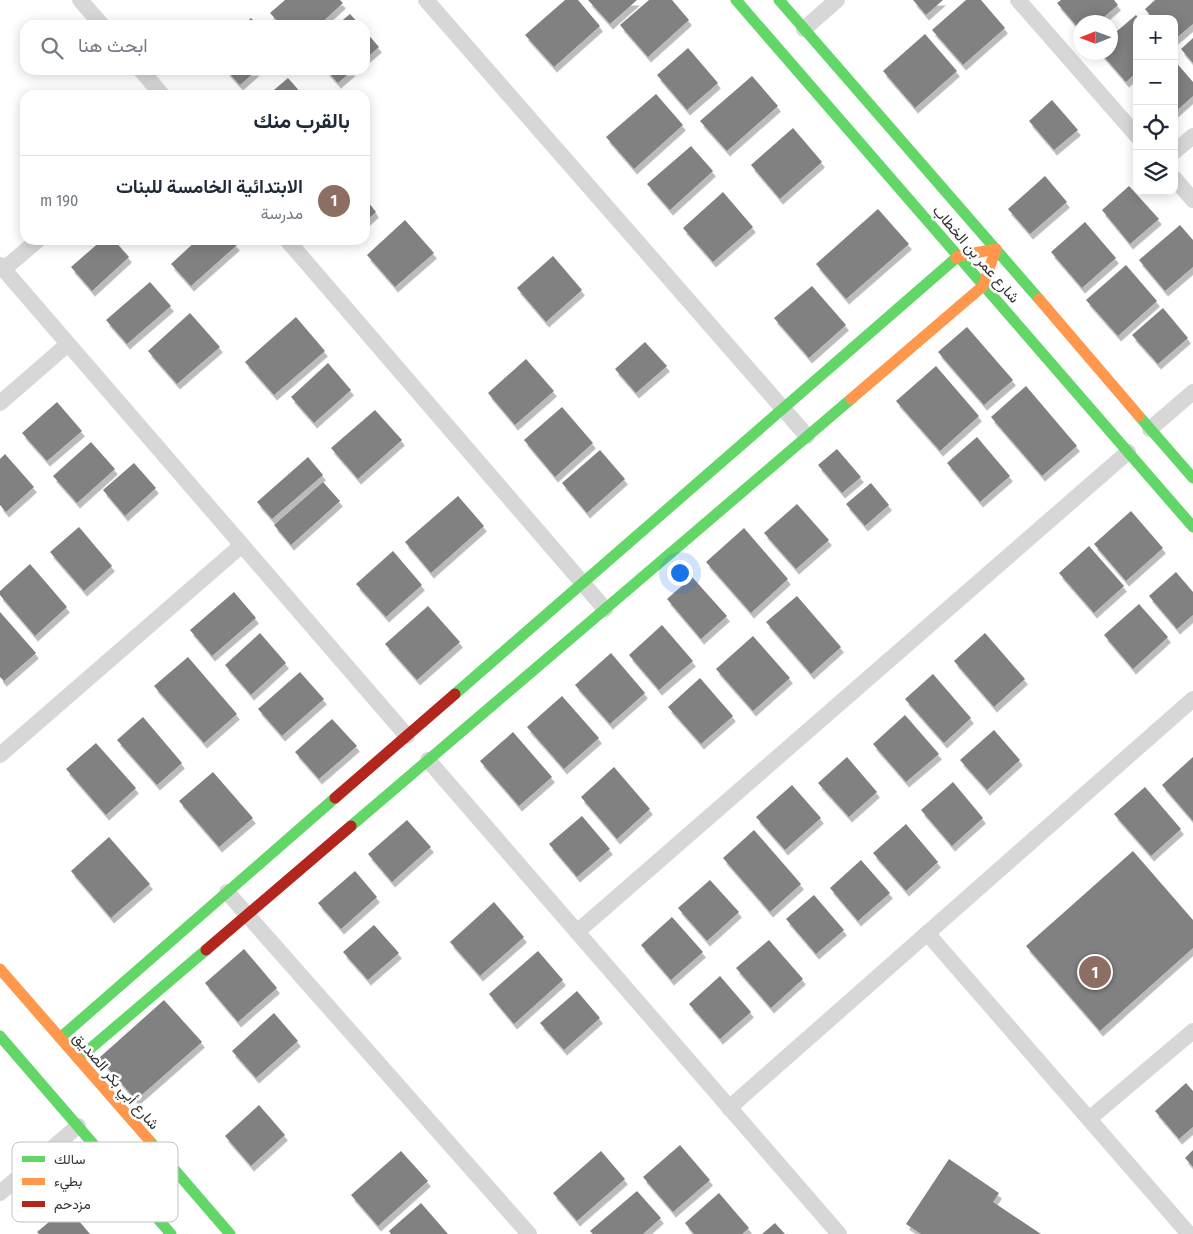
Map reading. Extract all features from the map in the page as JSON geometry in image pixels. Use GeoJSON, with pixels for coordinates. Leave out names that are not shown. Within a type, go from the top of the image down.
{"type":"FeatureCollection","features":[{"type":"Feature","properties":{"kind":"street"},"geometry":{"type":"LineString","coordinates":[[80,0],[98,20]]}},
{"type":"Feature","properties":{"kind":"street"},"geometry":{"type":"LineString","coordinates":[[426,0],[807,436]]}},
{"type":"Feature","properties":{"kind":"street","name":"شارع عمر بن الخطاب"},"geometry":{"type":"LineString","coordinates":[[736,0],[1193,527]]}},
{"type":"Feature","properties":{"kind":"street","name":"شارع عمر بن الخطاب"},"geometry":{"type":"LineString","coordinates":[[779,0],[1193,478]]}},
{"type":"Feature","properties":{"kind":"street"},"geometry":{"type":"LineString","coordinates":[[804,29],[837,0]]}},
{"type":"Feature","properties":{"kind":"street"},"geometry":{"type":"LineString","coordinates":[[1018,0],[1133,131]]}},
{"type":"Feature","properties":{"kind":"street"},"geometry":{"type":"LineString","coordinates":[[145,75],[158,90]]}},
{"type":"Feature","properties":{"kind":"street"},"geometry":{"type":"LineString","coordinates":[[1176,150],[1193,136]]}},
{"type":"Feature","properties":{"kind":"street"},"geometry":{"type":"LineString","coordinates":[[1178,183],[1193,200]]}},
{"type":"Feature","properties":{"kind":"street"},"geometry":{"type":"LineString","coordinates":[[31,245],[2,267],[407,736]]}},
{"type":"Feature","properties":{"kind":"street"},"geometry":{"type":"LineString","coordinates":[[291,245],[605,609]]}},
{"type":"Feature","properties":{"kind":"street"},"geometry":{"type":"LineString","coordinates":[[60,1038],[958,256],[996,249],[983,286],[78,1059]]}},
{"type":"Feature","properties":{"kind":"street"},"geometry":{"type":"LineString","coordinates":[[0,403],[68,344]]}},
{"type":"Feature","properties":{"kind":"street"},"geometry":{"type":"LineString","coordinates":[[1150,429],[1193,392]]}},
{"type":"Feature","properties":{"kind":"street"},"geometry":{"type":"LineString","coordinates":[[577,932],[1128,452]]}},
{"type":"Feature","properties":{"kind":"street"},"geometry":{"type":"LineString","coordinates":[[0,755],[242,545]]}},
{"type":"Feature","properties":{"kind":"street"},"geometry":{"type":"LineString","coordinates":[[729,1108],[1193,699]]}},
{"type":"Feature","properties":{"kind":"street"},"geometry":{"type":"LineString","coordinates":[[428,760],[839,1234]]}},
{"type":"Feature","properties":{"kind":"street"},"geometry":{"type":"LineString","coordinates":[[227,892],[529,1234]]}},
{"type":"Feature","properties":{"kind":"street"},"geometry":{"type":"LineString","coordinates":[[927,933],[1189,1234]]}},
{"type":"Feature","properties":{"kind":"street","name":"شارع أبي بكر الصديق"},"geometry":{"type":"LineString","coordinates":[[0,969],[150,1142]]}},
{"type":"Feature","properties":{"kind":"street"},"geometry":{"type":"LineString","coordinates":[[1089,1119],[1193,1031]]}},
{"type":"Feature","properties":{"kind":"street"},"geometry":{"type":"LineString","coordinates":[[0,1036],[92,1142]]}},
{"type":"Feature","properties":{"kind":"street"},"geometry":{"type":"LineString","coordinates":[[59,1142],[78,1126]]}},
{"type":"Feature","properties":{"kind":"street","name":"شارع أبي بكر الصديق"},"geometry":{"type":"LineString","coordinates":[[178,1174],[230,1234]]}},
{"type":"Feature","properties":{"kind":"street"},"geometry":{"type":"LineString","coordinates":[[0,1193],[12,1183]]}},
{"type":"Feature","properties":{"kind":"street"},"geometry":{"type":"LineString","coordinates":[[161,1222],[171,1234]]}},
{"type":"Feature","properties":{"kind":"building"},"geometry":{"type":"Polygon","coordinates":[[[285,0],[340,0],[343,3],[324,20],[276,20],[270,13],[285,0]]]}},
{"type":"Feature","properties":{"kind":"building"},"geometry":{"type":"Polygon","coordinates":[[[565,0],[578,0],[600,26],[554,67],[525,35],[565,0]]]}},
{"type":"Feature","properties":{"kind":"building"},"geometry":{"type":"Polygon","coordinates":[[[588,0],[637,0],[610,24],[588,0]]]}},
{"type":"Feature","properties":{"kind":"building"},"geometry":{"type":"Polygon","coordinates":[[[649,0],[672,0],[689,20],[648,57],[620,25],[649,0]]]}},
{"type":"Feature","properties":{"kind":"building"},"geometry":{"type":"Polygon","coordinates":[[[913,0],[943,0],[926,15],[913,0]]]}},
{"type":"Feature","properties":{"kind":"building"},"geometry":{"type":"Polygon","coordinates":[[[966,0],[981,0],[1005,28],[963,65],[932,30],[966,0]]]}},
{"type":"Feature","properties":{"kind":"building"},"geometry":{"type":"Polygon","coordinates":[[[1061,0],[1114,0],[1118,5],[1106,15],[1073,15],[1073,22],[1057,3],[1061,0]]]}},
{"type":"Feature","properties":{"kind":"building"},"geometry":{"type":"Polygon","coordinates":[[[1155,0],[1193,0],[1193,24],[1178,37],[1178,15],[1150,15],[1145,9],[1155,0]]]}},
{"type":"Feature","properties":{"kind":"building"},"geometry":{"type":"Polygon","coordinates":[[[350,14],[355,20],[343,20],[350,14]]]}},
{"type":"Feature","properties":{"kind":"building"},"geometry":{"type":"Polygon","coordinates":[[[1133,18],[1133,76],[1126,82],[1107,60],[1118,60],[1118,30],[1133,18]]]}},
{"type":"Feature","properties":{"kind":"building"},"geometry":{"type":"Polygon","coordinates":[[[925,34],[957,71],[915,108],[883,71],[925,34]]]}},
{"type":"Feature","properties":{"kind":"building"},"geometry":{"type":"Polygon","coordinates":[[[370,37],[379,47],[370,55],[370,37]]]}},
{"type":"Feature","properties":{"kind":"building"},"geometry":{"type":"Polygon","coordinates":[[[1193,38],[1193,63],[1181,49],[1193,38]]]}},
{"type":"Feature","properties":{"kind":"building"},"geometry":{"type":"Polygon","coordinates":[[[688,48],[718,83],[687,110],[657,75],[688,48]]]}},
{"type":"Feature","properties":{"kind":"building"},"geometry":{"type":"Polygon","coordinates":[[[1178,65],[1193,82],[1193,96],[1178,109],[1178,65]]]}},
{"type":"Feature","properties":{"kind":"building"},"geometry":{"type":"Polygon","coordinates":[[[231,75],[251,75],[240,85],[231,75]]]}},
{"type":"Feature","properties":{"kind":"building"},"geometry":{"type":"Polygon","coordinates":[[[331,75],[347,75],[338,83],[331,75]]]}},
{"type":"Feature","properties":{"kind":"building"},"geometry":{"type":"Polygon","coordinates":[[[752,76],[778,106],[727,151],[700,121],[752,76]]]}},
{"type":"Feature","properties":{"kind":"building"},"geometry":{"type":"Polygon","coordinates":[[[288,78],[299,90],[274,90],[288,78]]]}},
{"type":"Feature","properties":{"kind":"building"},"geometry":{"type":"Polygon","coordinates":[[[656,94],[683,125],[634,169],[606,137],[656,94]]]}},
{"type":"Feature","properties":{"kind":"building"},"geometry":{"type":"Polygon","coordinates":[[[1052,100],[1078,130],[1054,150],[1029,121],[1052,100]]]}},
{"type":"Feature","properties":{"kind":"building"},"geometry":{"type":"Polygon","coordinates":[[[793,128],[822,162],[780,199],[751,165],[793,128]]]}},
{"type":"Feature","properties":{"kind":"building"},"geometry":{"type":"Polygon","coordinates":[[[691,146],[713,171],[670,210],[647,184],[691,146]]]}},
{"type":"Feature","properties":{"kind":"building"},"geometry":{"type":"Polygon","coordinates":[[[1045,176],[1067,202],[1030,234],[1008,209],[1045,176]]]}},
{"type":"Feature","properties":{"kind":"building"},"geometry":{"type":"Polygon","coordinates":[[[1129,186],[1133,190],[1133,195],[1137,195],[1159,219],[1130,244],[1102,210],[1129,186]]]}},
{"type":"Feature","properties":{"kind":"building"},"geometry":{"type":"Polygon","coordinates":[[[723,192],[753,227],[713,262],[683,228],[723,192]]]}},
{"type":"Feature","properties":{"kind":"building"},"geometry":{"type":"Polygon","coordinates":[[[370,204],[376,212],[370,217],[370,204]]]}},
{"type":"Feature","properties":{"kind":"building"},"geometry":{"type":"Polygon","coordinates":[[[878,209],[909,244],[846,299],[816,264],[878,209]]]}},
{"type":"Feature","properties":{"kind":"building"},"geometry":{"type":"Polygon","coordinates":[[[405,220],[434,253],[395,287],[367,255],[405,220]]]}},
{"type":"Feature","properties":{"kind":"building"},"geometry":{"type":"Polygon","coordinates":[[[1085,222],[1116,258],[1082,288],[1051,252],[1085,222]]]}},
{"type":"Feature","properties":{"kind":"building"},"geometry":{"type":"Polygon","coordinates":[[[1180,225],[1193,240],[1193,267],[1165,291],[1139,260],[1180,225]]]}},
{"type":"Feature","properties":{"kind":"building"},"geometry":{"type":"Polygon","coordinates":[[[96,245],[118,245],[129,257],[92,291],[71,267],[96,245]]]}},
{"type":"Feature","properties":{"kind":"building"},"geometry":{"type":"Polygon","coordinates":[[[192,245],[237,245],[191,286],[171,264],[192,245]]]}},
{"type":"Feature","properties":{"kind":"building"},"geometry":{"type":"Polygon","coordinates":[[[553,256],[582,290],[546,322],[517,288],[553,256]]]}},
{"type":"Feature","properties":{"kind":"building"},"geometry":{"type":"Polygon","coordinates":[[[1126,265],[1157,301],[1118,336],[1086,300],[1126,265]]]}},
{"type":"Feature","properties":{"kind":"building"},"geometry":{"type":"Polygon","coordinates":[[[150,282],[171,306],[127,344],[106,320],[150,282]]]}},
{"type":"Feature","properties":{"kind":"building"},"geometry":{"type":"Polygon","coordinates":[[[812,286],[846,325],[809,358],[774,318],[812,286]]]}},
{"type":"Feature","properties":{"kind":"building"},"geometry":{"type":"Polygon","coordinates":[[[1163,308],[1188,338],[1158,364],[1132,335],[1163,308]]]}},
{"type":"Feature","properties":{"kind":"building"},"geometry":{"type":"Polygon","coordinates":[[[190,313],[220,347],[177,384],[148,351],[190,313]]]}},
{"type":"Feature","properties":{"kind":"building"},"geometry":{"type":"Polygon","coordinates":[[[296,317],[325,351],[274,395],[245,362],[296,317]]]}},
{"type":"Feature","properties":{"kind":"building"},"geometry":{"type":"Polygon","coordinates":[[[967,327],[1013,380],[984,405],[938,352],[967,327]]]}},
{"type":"Feature","properties":{"kind":"building"},"geometry":{"type":"Polygon","coordinates":[[[645,342],[667,366],[636,393],[615,369],[645,342]]]}},
{"type":"Feature","properties":{"kind":"building"},"geometry":{"type":"Polygon","coordinates":[[[526,359],[554,391],[515,425],[488,393],[526,359]]]}},
{"type":"Feature","properties":{"kind":"building"},"geometry":{"type":"Polygon","coordinates":[[[328,363],[351,390],[314,423],[291,397],[328,363]]]}},
{"type":"Feature","properties":{"kind":"building"},"geometry":{"type":"Polygon","coordinates":[[[936,366],[979,416],[940,451],[896,401],[936,366]]]}},
{"type":"Feature","properties":{"kind":"building"},"geometry":{"type":"Polygon","coordinates":[[[1026,386],[1077,446],[1042,476],[991,417],[1026,386]]]}},
{"type":"Feature","properties":{"kind":"building"},"geometry":{"type":"Polygon","coordinates":[[[57,402],[82,431],[47,461],[22,433],[57,402]]]}},
{"type":"Feature","properties":{"kind":"building"},"geometry":{"type":"Polygon","coordinates":[[[562,407],[593,443],[555,477],[524,440],[562,407]]]}},
{"type":"Feature","properties":{"kind":"building"},"geometry":{"type":"Polygon","coordinates":[[[375,410],[402,440],[358,479],[331,448],[375,410]]]}},
{"type":"Feature","properties":{"kind":"building"},"geometry":{"type":"Polygon","coordinates":[[[977,437],[1010,476],[980,502],[947,463],[977,437]]]}},
{"type":"Feature","properties":{"kind":"building"},"geometry":{"type":"Polygon","coordinates":[[[91,442],[115,469],[77,503],[53,476],[91,442]]]}},
{"type":"Feature","properties":{"kind":"building"},"geometry":{"type":"Polygon","coordinates":[[[837,449],[861,477],[842,493],[818,465],[837,449]]]}},
{"type":"Feature","properties":{"kind":"building"},"geometry":{"type":"Polygon","coordinates":[[[600,450],[625,479],[587,513],[562,483],[600,450]]]}},
{"type":"Feature","properties":{"kind":"building"},"geometry":{"type":"Polygon","coordinates":[[[5,454],[34,487],[6,512],[0,505],[0,459],[5,454]]]}},
{"type":"Feature","properties":{"kind":"building"},"geometry":{"type":"Polygon","coordinates":[[[308,457],[323,475],[272,519],[257,502],[308,457]]]}},
{"type":"Feature","properties":{"kind":"building"},"geometry":{"type":"Polygon","coordinates":[[[134,463],[156,488],[125,516],[103,490],[134,463]]]}},
{"type":"Feature","properties":{"kind":"building"},"geometry":{"type":"Polygon","coordinates":[[[323,482],[340,501],[291,545],[274,525],[323,482]]]}},
{"type":"Feature","properties":{"kind":"building"},"geometry":{"type":"Polygon","coordinates":[[[871,483],[889,505],[865,526],[846,504],[871,483]]]}},
{"type":"Feature","properties":{"kind":"building"},"geometry":{"type":"Polygon","coordinates":[[[458,496],[484,526],[431,573],[405,542],[458,496]]]}},
{"type":"Feature","properties":{"kind":"building"},"geometry":{"type":"Polygon","coordinates":[[[797,504],[829,540],[796,569],[764,533],[797,504]]]}},
{"type":"Feature","properties":{"kind":"building"},"geometry":{"type":"Polygon","coordinates":[[[1131,511],[1163,548],[1126,581],[1094,544],[1131,511]]]}},
{"type":"Feature","properties":{"kind":"building"},"geometry":{"type":"Polygon","coordinates":[[[79,527],[112,566],[84,591],[50,552],[79,527]]]}},
{"type":"Feature","properties":{"kind":"building"},"geometry":{"type":"Polygon","coordinates":[[[744,528],[788,579],[751,613],[706,562],[744,528]]]}},
{"type":"Feature","properties":{"kind":"building"},"geometry":{"type":"Polygon","coordinates":[[[1089,546],[1124,586],[1094,613],[1059,573],[1089,546]]]}},
{"type":"Feature","properties":{"kind":"building"},"geometry":{"type":"Polygon","coordinates":[[[393,551],[422,585],[386,617],[356,584],[393,551]]]}},
{"type":"Feature","properties":{"kind":"building"},"geometry":{"type":"Polygon","coordinates":[[[30,564],[67,607],[35,636],[0,595],[0,591],[30,564]]]}},
{"type":"Feature","properties":{"kind":"building"},"geometry":{"type":"Polygon","coordinates":[[[1176,572],[1193,592],[1193,615],[1177,629],[1149,596],[1176,572]]]}},
{"type":"Feature","properties":{"kind":"building"},"geometry":{"type":"Polygon","coordinates":[[[692,577],[727,616],[701,639],[667,599],[692,577]]]}},
{"type":"Feature","properties":{"kind":"building"},"geometry":{"type":"Polygon","coordinates":[[[234,592],[256,618],[212,656],[190,630],[234,592]]]}},
{"type":"Feature","properties":{"kind":"building"},"geometry":{"type":"Polygon","coordinates":[[[797,596],[841,647],[811,674],[766,622],[797,596]]]}},
{"type":"Feature","properties":{"kind":"building"},"geometry":{"type":"Polygon","coordinates":[[[1139,604],[1168,637],[1133,669],[1104,635],[1139,604]]]}},
{"type":"Feature","properties":{"kind":"building"},"geometry":{"type":"Polygon","coordinates":[[[428,606],[460,642],[417,680],[385,644],[428,606]]]}},
{"type":"Feature","properties":{"kind":"building"},"geometry":{"type":"Polygon","coordinates":[[[0,612],[36,653],[4,681],[0,677],[0,612]]]}},
{"type":"Feature","properties":{"kind":"building"},"geometry":{"type":"Polygon","coordinates":[[[662,625],[693,661],[659,690],[629,655],[662,625]]]}},
{"type":"Feature","properties":{"kind":"building"},"geometry":{"type":"Polygon","coordinates":[[[260,633],[286,663],[251,695],[225,665],[260,633]]]}},
{"type":"Feature","properties":{"kind":"building"},"geometry":{"type":"Polygon","coordinates":[[[985,633],[1025,679],[994,707],[954,661],[985,633]]]}},
{"type":"Feature","properties":{"kind":"building"},"geometry":{"type":"Polygon","coordinates":[[[753,636],[790,678],[753,711],[716,669],[753,636]]]}},
{"type":"Feature","properties":{"kind":"building"},"geometry":{"type":"Polygon","coordinates":[[[611,653],[645,693],[610,724],[575,685],[611,653]]]}},
{"type":"Feature","properties":{"kind":"building"},"geometry":{"type":"Polygon","coordinates":[[[188,657],[237,714],[204,743],[154,686],[188,657]]]}},
{"type":"Feature","properties":{"kind":"building"},"geometry":{"type":"Polygon","coordinates":[[[300,672],[324,699],[282,736],[258,709],[300,672]]]}},
{"type":"Feature","properties":{"kind":"building"},"geometry":{"type":"Polygon","coordinates":[[[933,674],[971,718],[944,743],[905,699],[933,674]]]}},
{"type":"Feature","properties":{"kind":"building"},"geometry":{"type":"Polygon","coordinates":[[[700,678],[733,716],[701,744],[668,707],[700,678]]]}},
{"type":"Feature","properties":{"kind":"building"},"geometry":{"type":"Polygon","coordinates":[[[562,696],[599,738],[564,769],[527,727],[562,696]]]}},
{"type":"Feature","properties":{"kind":"building"},"geometry":{"type":"Polygon","coordinates":[[[905,715],[939,754],[906,782],[873,744],[905,715]]]}},
{"type":"Feature","properties":{"kind":"building"},"geometry":{"type":"Polygon","coordinates":[[[143,717],[182,763],[157,785],[117,740],[143,717]]]}},
{"type":"Feature","properties":{"kind":"building"},"geometry":{"type":"Polygon","coordinates":[[[332,719],[357,746],[319,779],[295,752],[332,719]]]}},
{"type":"Feature","properties":{"kind":"building"},"geometry":{"type":"Polygon","coordinates":[[[994,730],[1020,760],[987,790],[960,760],[994,730]]]}},
{"type":"Feature","properties":{"kind":"building"},"geometry":{"type":"Polygon","coordinates":[[[513,732],[552,777],[519,806],[480,761],[513,732]]]}},
{"type":"Feature","properties":{"kind":"building"},"geometry":{"type":"Polygon","coordinates":[[[96,743],[136,788],[106,815],[66,769],[96,743]]]}},
{"type":"Feature","properties":{"kind":"building"},"geometry":{"type":"Polygon","coordinates":[[[847,757],[877,792],[849,817],[818,783],[847,757]]]}},
{"type":"Feature","properties":{"kind":"building"},"geometry":{"type":"Polygon","coordinates":[[[1193,757],[1193,821],[1162,785],[1193,757]]]}},
{"type":"Feature","properties":{"kind":"building"},"geometry":{"type":"Polygon","coordinates":[[[614,767],[650,809],[617,839],[581,797],[614,767]]]}},
{"type":"Feature","properties":{"kind":"building"},"geometry":{"type":"Polygon","coordinates":[[[213,772],[253,818],[219,847],[179,801],[213,772]]]}},
{"type":"Feature","properties":{"kind":"building"},"geometry":{"type":"Polygon","coordinates":[[[953,782],[983,818],[952,846],[921,810],[953,782]]]}},
{"type":"Feature","properties":{"kind":"building"},"geometry":{"type":"Polygon","coordinates":[[[792,785],[821,818],[785,850],[756,817],[792,785]]]}},
{"type":"Feature","properties":{"kind":"building"},"geometry":{"type":"Polygon","coordinates":[[[1145,787],[1181,829],[1151,856],[1114,814],[1145,787]]]}},
{"type":"Feature","properties":{"kind":"building"},"geometry":{"type":"Polygon","coordinates":[[[582,816],[610,849],[577,877],[549,844],[582,816]]]}},
{"type":"Feature","properties":{"kind":"building"},"geometry":{"type":"Polygon","coordinates":[[[407,820],[431,847],[392,882],[368,854],[407,820]]]}},
{"type":"Feature","properties":{"kind":"building"},"geometry":{"type":"Polygon","coordinates":[[[906,824],[938,862],[906,891],[873,853],[906,824]]]}},
{"type":"Feature","properties":{"kind":"building"},"geometry":{"type":"Polygon","coordinates":[[[754,830],[801,884],[770,912],[723,858],[754,830]]]}},
{"type":"Feature","properties":{"kind":"building"},"geometry":{"type":"Polygon","coordinates":[[[109,837],[150,884],[111,918],[71,871],[109,837]]]}},
{"type":"Feature","properties":{"kind":"building"},"geometry":{"type":"Polygon","coordinates":[[[1133,851],[1193,920],[1193,948],[1100,1031],[1026,946],[1133,851]]]}},
{"type":"Feature","properties":{"kind":"building"},"geometry":{"type":"Polygon","coordinates":[[[861,860],[890,893],[858,921],[830,888],[861,860]]]}},
{"type":"Feature","properties":{"kind":"building"},"geometry":{"type":"Polygon","coordinates":[[[355,871],[377,897],[341,929],[318,903],[355,871]]]}},
{"type":"Feature","properties":{"kind":"building"},"geometry":{"type":"Polygon","coordinates":[[[710,880],[739,912],[707,941],[678,908],[710,880]]]}},
{"type":"Feature","properties":{"kind":"building"},"geometry":{"type":"Polygon","coordinates":[[[814,895],[844,930],[816,954],[786,919],[814,895]]]}},
{"type":"Feature","properties":{"kind":"building"},"geometry":{"type":"Polygon","coordinates":[[[494,902],[524,937],[480,976],[450,942],[494,902]]]}},
{"type":"Feature","properties":{"kind":"building"},"geometry":{"type":"Polygon","coordinates":[[[672,917],[703,952],[671,980],[641,945],[672,917]]]}},
{"type":"Feature","properties":{"kind":"building"},"geometry":{"type":"Polygon","coordinates":[[[374,925],[399,953],[368,980],[343,952],[374,925]]]}},
{"type":"Feature","properties":{"kind":"building"},"geometry":{"type":"Polygon","coordinates":[[[769,940],[803,979],[771,1008],[736,968],[769,940]]]}},
{"type":"Feature","properties":{"kind":"building"},"geometry":{"type":"Polygon","coordinates":[[[244,949],[277,988],[238,1022],[205,983],[244,949]]]}},
{"type":"Feature","properties":{"kind":"building"},"geometry":{"type":"Polygon","coordinates":[[[538,951],[563,980],[514,1024],[489,994],[538,951]]]}},
{"type":"Feature","properties":{"kind":"building"},"geometry":{"type":"Polygon","coordinates":[[[720,976],[751,1012],[720,1039],[689,1004],[720,976]]]}},
{"type":"Feature","properties":{"kind":"building"},"geometry":{"type":"Polygon","coordinates":[[[577,991],[600,1018],[564,1050],[540,1023],[577,991]]]}},
{"type":"Feature","properties":{"kind":"building"},"geometry":{"type":"Polygon","coordinates":[[[164,1000],[202,1042],[136,1100],[99,1058],[164,1000]]]}},
{"type":"Feature","properties":{"kind":"building"},"geometry":{"type":"Polygon","coordinates":[[[274,1013],[298,1041],[256,1078],[232,1051],[274,1013]]]}},
{"type":"Feature","properties":{"kind":"building"},"geometry":{"type":"Polygon","coordinates":[[[1186,1083],[1193,1091],[1193,1127],[1179,1139],[1155,1111],[1186,1083]]]}},
{"type":"Feature","properties":{"kind":"building"},"geometry":{"type":"Polygon","coordinates":[[[259,1105],[285,1135],[251,1166],[225,1136],[259,1105]]]}},
{"type":"Feature","properties":{"kind":"building"},"geometry":{"type":"Polygon","coordinates":[[[680,1145],[710,1180],[673,1212],[643,1177],[680,1145]]]}},
{"type":"Feature","properties":{"kind":"building"},"geometry":{"type":"Polygon","coordinates":[[[1193,1150],[1193,1167],[1185,1158],[1193,1150]]]}},
{"type":"Feature","properties":{"kind":"building"},"geometry":{"type":"Polygon","coordinates":[[[401,1151],[428,1181],[378,1226],[351,1195],[401,1151]]]}},
{"type":"Feature","properties":{"kind":"building"},"geometry":{"type":"Polygon","coordinates":[[[601,1151],[625,1179],[577,1221],[553,1193],[601,1151]]]}},
{"type":"Feature","properties":{"kind":"building"},"geometry":{"type":"Polygon","coordinates":[[[949,1159],[999,1193],[993,1202],[1041,1234],[921,1234],[906,1224],[949,1159]]]}},
{"type":"Feature","properties":{"kind":"building"},"geometry":{"type":"Polygon","coordinates":[[[637,1191],[661,1218],[643,1234],[593,1234],[590,1231],[637,1191]]]}},
{"type":"Feature","properties":{"kind":"building"},"geometry":{"type":"Polygon","coordinates":[[[719,1193],[749,1228],[742,1234],[694,1234],[685,1223],[719,1193]]]}},
{"type":"Feature","properties":{"kind":"building"},"geometry":{"type":"Polygon","coordinates":[[[421,1203],[448,1234],[391,1234],[389,1231],[421,1203]]]}},
{"type":"Feature","properties":{"kind":"building"},"geometry":{"type":"Polygon","coordinates":[[[49,1222],[80,1222],[90,1234],[39,1234],[37,1232],[49,1222]]]}},
{"type":"Feature","properties":{"kind":"building"},"geometry":{"type":"Polygon","coordinates":[[[775,1223],[785,1234],[762,1234],[775,1223]]]}},
{"type":"Feature","properties":{"kind":"traffic: fast"},"geometry":{"type":"LineString","coordinates":[[736,0],[1193,527]]}},
{"type":"Feature","properties":{"kind":"traffic: fast"},"geometry":{"type":"LineString","coordinates":[[779,0],[1039,299]]}},
{"type":"Feature","properties":{"kind":"traffic: fast"},"geometry":{"type":"LineString","coordinates":[[455,694],[956,258]]}},
{"type":"Feature","properties":{"kind":"traffic: fast"},"geometry":{"type":"LineString","coordinates":[[351,826],[851,399]]}},
{"type":"Feature","properties":{"kind":"traffic: fast"},"geometry":{"type":"LineString","coordinates":[[1139,416],[1193,478]]}},
{"type":"Feature","properties":{"kind":"traffic: fast"},"geometry":{"type":"LineString","coordinates":[[60,1038],[335,798]]}},
{"type":"Feature","properties":{"kind":"traffic: fast"},"geometry":{"type":"LineString","coordinates":[[78,1059],[206,950]]}},
{"type":"Feature","properties":{"kind":"traffic: fast"},"geometry":{"type":"LineString","coordinates":[[0,1036],[92,1142]]}},
{"type":"Feature","properties":{"kind":"traffic: fast"},"geometry":{"type":"LineString","coordinates":[[178,1174],[230,1234]]}},
{"type":"Feature","properties":{"kind":"traffic: fast"},"geometry":{"type":"LineString","coordinates":[[161,1222],[171,1234]]}},
{"type":"Feature","properties":{"kind":"traffic: slow"},"geometry":{"type":"LineString","coordinates":[[851,399],[983,286],[996,249],[958,256],[956,258]]}},
{"type":"Feature","properties":{"kind":"traffic: slow"},"geometry":{"type":"LineString","coordinates":[[1039,299],[1139,416]]}},
{"type":"Feature","properties":{"kind":"traffic: slow"},"geometry":{"type":"LineString","coordinates":[[0,969],[149,1140]]}},
{"type":"Feature","properties":{"kind":"traffic: jam"},"geometry":{"type":"LineString","coordinates":[[335,798],[455,694]]}},
{"type":"Feature","properties":{"kind":"traffic: jam"},"geometry":{"type":"LineString","coordinates":[[206,950],[351,826]]}},
{"type":"Feature","properties":{"kind":"place","name":"الابتدائية الخامسة للبنات"},"geometry":{"type":"Point","coordinates":[1095,972]}}]}
